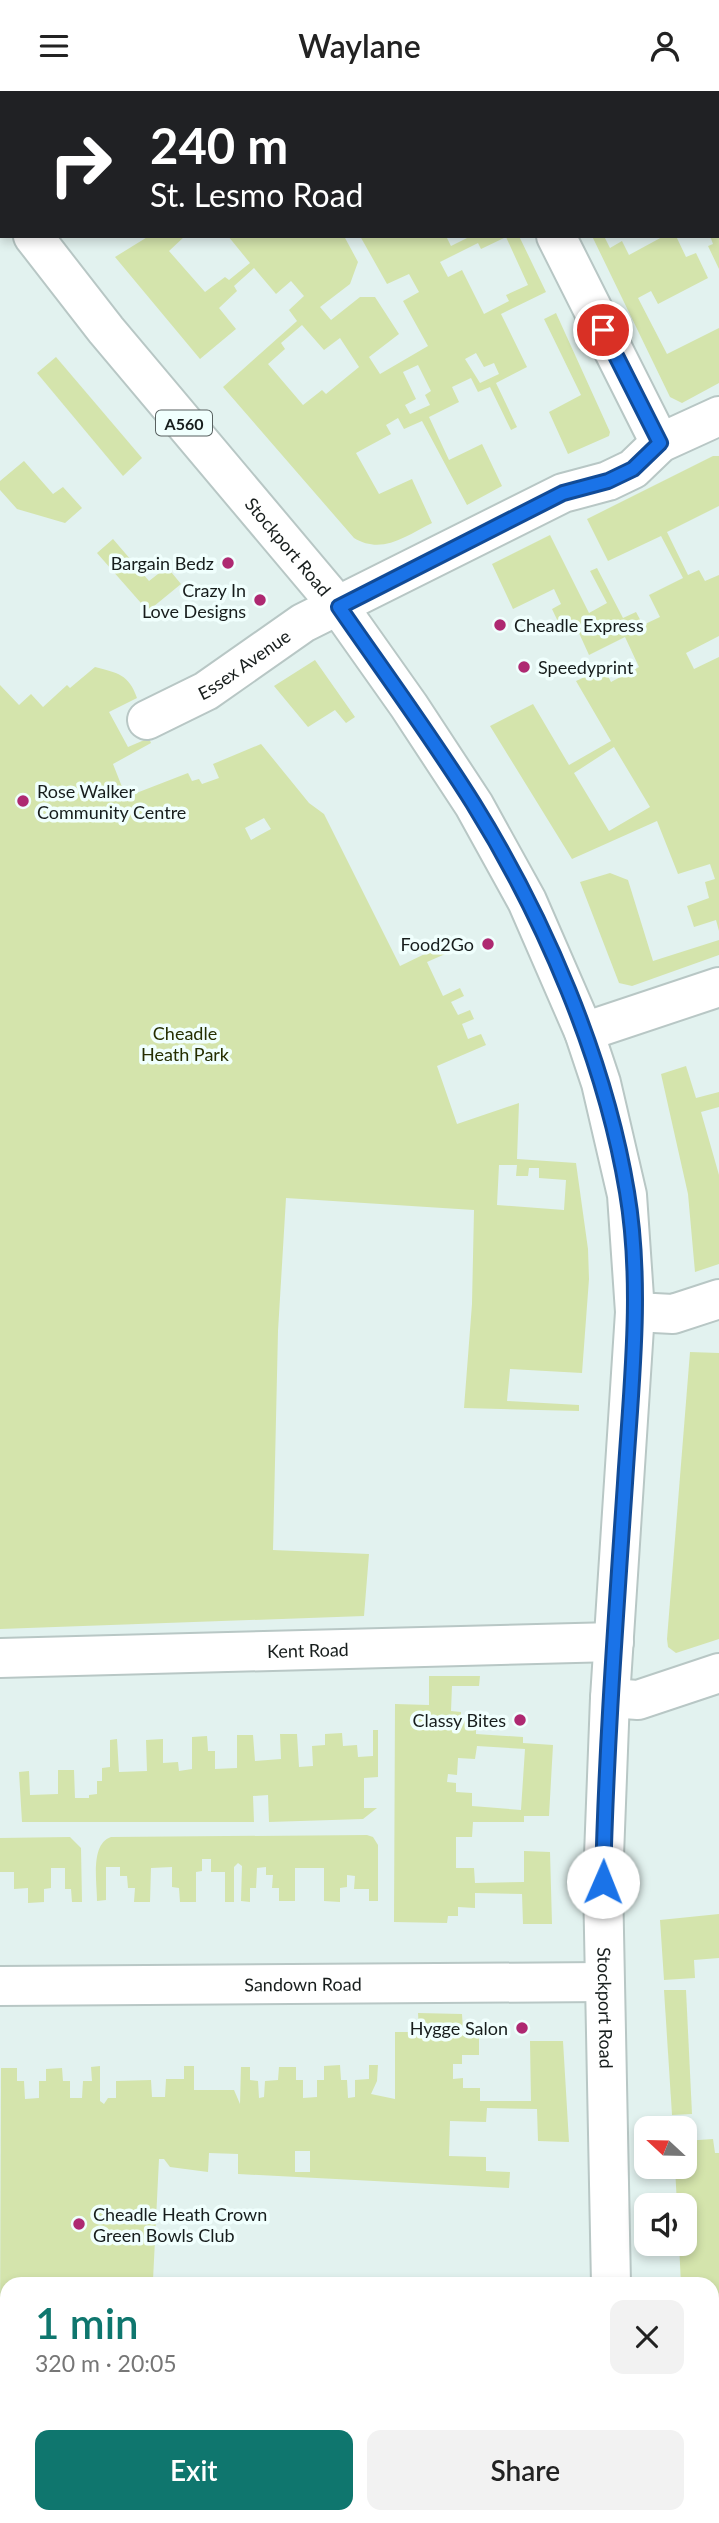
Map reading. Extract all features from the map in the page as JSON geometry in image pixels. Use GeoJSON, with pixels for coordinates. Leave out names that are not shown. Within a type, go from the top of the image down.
{"type":"FeatureCollection","features":[{"type":"Feature","properties":{"kind":"street","name":"Stockport Road"},"geometry":{"type":"LineString","coordinates":[[35,238],[106,330],[339,607],[474,805],[527,901],[584,1032],[614,1131],[627,1195],[635,1312],[610,1698],[603,1882],[611,2277]]}},
{"type":"Feature","properties":{"kind":"street"},"geometry":{"type":"LineString","coordinates":[[557,238],[660,443]]}},
{"type":"Feature","properties":{"kind":"street","name":"Essex Avenue"},"geometry":{"type":"LineString","coordinates":[[147,720],[206,691],[303,623],[563,493],[608,481],[633,469],[660,443],[719,416]]}},
{"type":"Feature","properties":{"kind":"street"},"geometry":{"type":"LineString","coordinates":[[584,1032],[719,987]]}},
{"type":"Feature","properties":{"kind":"street"},"geometry":{"type":"LineString","coordinates":[[635,1312],[673,1314],[719,1299]]}},
{"type":"Feature","properties":{"kind":"street","name":"Kent Road"},"geometry":{"type":"LineString","coordinates":[[0,1658],[614,1642]]}},
{"type":"Feature","properties":{"kind":"street"},"geometry":{"type":"LineString","coordinates":[[610,1698],[638,1700],[719,1673]]}},
{"type":"Feature","properties":{"kind":"street","name":"Sandown Road"},"geometry":{"type":"LineString","coordinates":[[0,1986],[604,1982]]}},
{"type":"Feature","properties":{"kind":"green space"},"geometry":{"type":"Polygon","coordinates":[[[146,238],[183,238],[169,251],[205,292],[225,277],[229,280],[250,263],[230,238],[345,238],[358,262],[350,284],[320,307],[331,320],[360,297],[375,297],[399,334],[369,357],[380,374],[428,346],[403,301],[419,292],[409,274],[387,284],[361,238],[447,238],[451,246],[467,238],[504,238],[481,249],[478,243],[440,262],[448,277],[462,270],[484,314],[509,301],[506,295],[528,285],[506,238],[520,238],[546,292],[501,314],[527,367],[496,383],[517,427],[511,430],[490,387],[478,392],[471,378],[452,387],[459,402],[429,417],[449,460],[482,444],[502,486],[467,505],[422,421],[404,429],[398,418],[386,425],[391,434],[356,453],[379,494],[412,479],[432,523],[394,542],[384,544],[364,543],[354,538],[223,387],[297,321],[289,310],[304,296],[291,281],[276,294],[254,268],[234,286],[237,291],[219,308],[236,329],[200,359],[115,257],[146,238]],[[302,325],[281,343],[285,349],[268,364],[303,405],[322,390],[326,394],[359,367],[340,338],[324,350],[302,325]],[[476,353],[465,359],[480,383],[499,374],[494,363],[484,367],[476,353]],[[418,365],[403,372],[416,399],[405,405],[410,414],[430,405],[425,395],[431,391],[418,365]]]}},
{"type":"Feature","properties":{"kind":"green space"},"geometry":{"type":"Polygon","coordinates":[[[593,238],[605,238],[610,248],[622,241],[629,255],[660,238],[677,238],[686,257],[696,253],[708,278],[658,304],[651,291],[638,298],[667,354],[719,328],[719,383],[682,403],[670,397],[593,238]]]}},
{"type":"Feature","properties":{"kind":"green space"},"geometry":{"type":"Polygon","coordinates":[[[711,238],[719,238],[719,269],[708,246],[713,244],[711,238]]]}},
{"type":"Feature","properties":{"kind":"green space"},"geometry":{"type":"Polygon","coordinates":[[[556,313],[610,432],[609,436],[568,454],[549,412],[581,395],[544,319],[556,313]]]}},
{"type":"Feature","properties":{"kind":"green space"},"geometry":{"type":"Polygon","coordinates":[[[56,357],[142,458],[123,476],[37,373],[56,357]]]}},
{"type":"Feature","properties":{"kind":"green space"},"geometry":{"type":"Polygon","coordinates":[[[713,456],[719,456],[719,506],[667,532],[688,575],[699,570],[705,581],[719,575],[719,636],[686,653],[694,669],[719,657],[719,931],[716,920],[694,927],[687,906],[709,898],[705,882],[715,879],[710,864],[678,874],[657,821],[572,859],[490,726],[533,704],[569,765],[611,741],[576,681],[604,668],[611,682],[639,667],[625,637],[589,655],[574,622],[561,628],[552,609],[561,604],[554,589],[513,609],[492,564],[550,535],[589,613],[607,603],[590,571],[597,568],[623,618],[636,612],[643,625],[660,617],[649,595],[683,578],[661,536],[608,561],[587,519],[713,456]],[[614,747],[574,773],[609,831],[650,807],[614,747]]]}},
{"type":"Feature","properties":{"kind":"green space"},"geometry":{"type":"Polygon","coordinates":[[[24,461],[53,494],[63,487],[82,508],[65,523],[17,509],[0,490],[0,481],[24,461]]]}},
{"type":"Feature","properties":{"kind":"green space"},"geometry":{"type":"Polygon","coordinates":[[[113,539],[149,581],[167,567],[181,584],[148,611],[97,553],[113,539]]]}},
{"type":"Feature","properties":{"kind":"green space"},"geometry":{"type":"Polygon","coordinates":[[[315,660],[355,717],[346,723],[335,710],[308,727],[274,686],[315,660]]]}},
{"type":"Feature","properties":{"kind":"green space","name":"Cheadle Heath Park"},"geometry":{"type":"Polygon","coordinates":[[[95,667],[121,676],[134,690],[137,698],[109,712],[128,747],[149,738],[151,743],[113,764],[126,797],[188,773],[192,781],[199,779],[202,784],[219,778],[213,764],[261,744],[309,803],[324,814],[400,966],[437,948],[439,950],[450,946],[452,951],[427,962],[443,996],[460,988],[464,996],[451,1002],[458,1015],[470,1010],[474,1019],[462,1024],[468,1039],[481,1034],[486,1045],[437,1066],[457,1124],[519,1103],[517,1159],[576,1163],[588,1249],[589,1279],[582,1373],[510,1369],[507,1401],[579,1405],[579,1411],[464,1408],[472,1304],[474,1210],[286,1198],[278,1331],[273,1550],[369,1554],[364,1616],[0,1629],[0,685],[19,705],[31,694],[43,707],[67,685],[70,688],[95,667]],[[264,818],[245,828],[251,840],[271,829],[264,818]],[[499,1165],[497,1205],[564,1210],[566,1180],[539,1178],[539,1168],[529,1168],[528,1176],[516,1176],[517,1165],[499,1165]]]}},
{"type":"Feature","properties":{"kind":"green space"},"geometry":{"type":"Polygon","coordinates":[[[610,873],[628,880],[653,961],[719,940],[719,955],[632,986],[619,983],[580,882],[610,873]]]}},
{"type":"Feature","properties":{"kind":"green space"},"geometry":{"type":"Polygon","coordinates":[[[686,1066],[696,1098],[719,1092],[719,1107],[701,1112],[719,1175],[719,1264],[695,1272],[688,1194],[661,1074],[686,1066]]]}},
{"type":"Feature","properties":{"kind":"green space"},"geometry":{"type":"Polygon","coordinates":[[[690,1352],[719,1353],[719,1639],[676,1653],[668,1647],[667,1639],[690,1352]]]}},
{"type":"Feature","properties":{"kind":"green space"},"geometry":{"type":"Polygon","coordinates":[[[429,1676],[480,1676],[479,1686],[452,1686],[451,1711],[461,1712],[461,1719],[476,1720],[476,1734],[523,1737],[523,1743],[553,1745],[549,1816],[524,1816],[524,1822],[473,1822],[472,1837],[456,1837],[456,1868],[474,1868],[475,1883],[524,1882],[524,1851],[550,1852],[552,1924],[523,1924],[522,1894],[475,1893],[475,1908],[458,1907],[458,1916],[448,1916],[447,1923],[394,1922],[395,1704],[429,1705],[429,1676]],[[477,1746],[475,1759],[458,1758],[457,1775],[448,1774],[447,1782],[456,1783],[456,1792],[472,1793],[472,1806],[521,1810],[525,1749],[477,1746]]]}},
{"type":"Feature","properties":{"kind":"green space"},"geometry":{"type":"Polygon","coordinates":[[[373,1730],[378,1730],[378,1777],[364,1778],[364,1808],[377,1808],[363,1819],[269,1822],[268,1795],[253,1796],[254,1822],[22,1822],[19,1772],[29,1771],[30,1795],[58,1794],[58,1770],[74,1770],[75,1798],[89,1798],[89,1795],[97,1794],[97,1781],[102,1781],[102,1768],[110,1767],[110,1740],[117,1739],[119,1772],[147,1771],[146,1740],[163,1739],[163,1763],[178,1762],[179,1771],[192,1769],[192,1737],[207,1736],[208,1751],[215,1751],[215,1769],[237,1768],[237,1735],[253,1735],[255,1761],[281,1759],[280,1734],[297,1734],[299,1767],[313,1766],[312,1746],[325,1745],[325,1734],[342,1733],[343,1746],[357,1745],[358,1757],[373,1756],[373,1730]]]}},
{"type":"Feature","properties":{"kind":"green space"},"geometry":{"type":"Polygon","coordinates":[[[70,1837],[81,1848],[82,1902],[72,1902],[71,1889],[65,1889],[65,1868],[51,1868],[51,1888],[44,1889],[44,1902],[28,1903],[28,1888],[14,1889],[14,1872],[0,1872],[0,1838],[70,1837]]]}},
{"type":"Feature","properties":{"kind":"green space"},"geometry":{"type":"Polygon","coordinates":[[[111,1837],[373,1837],[378,1845],[378,1901],[369,1901],[369,1889],[354,1889],[355,1876],[347,1875],[347,1887],[340,1888],[340,1902],[324,1901],[324,1868],[295,1868],[295,1901],[279,1901],[279,1888],[272,1888],[273,1875],[266,1875],[266,1867],[257,1868],[256,1888],[250,1888],[250,1902],[241,1901],[242,1866],[238,1863],[234,1867],[234,1902],[225,1902],[225,1872],[211,1872],[211,1859],[202,1859],[202,1871],[196,1872],[196,1902],[180,1902],[179,1888],[172,1887],[172,1867],[151,1868],[150,1902],[134,1902],[135,1888],[128,1888],[127,1876],[120,1876],[120,1867],[106,1867],[106,1900],[97,1901],[97,1855],[104,1841],[111,1837]]]}},
{"type":"Feature","properties":{"kind":"green space"},"geometry":{"type":"Polygon","coordinates":[[[719,1914],[719,1958],[694,1960],[695,1978],[664,1980],[660,1920],[719,1914]]]}},
{"type":"Feature","properties":{"kind":"green space"},"geometry":{"type":"Polygon","coordinates":[[[664,1990],[686,1990],[692,2114],[672,2115],[664,1990]]]}},
{"type":"Feature","properties":{"kind":"green space"},"geometry":{"type":"Polygon","coordinates":[[[418,2013],[462,2014],[463,2031],[479,2031],[479,2055],[462,2055],[462,2064],[453,2064],[453,2079],[463,2078],[463,2088],[480,2088],[480,2101],[531,2101],[530,2041],[563,2041],[569,2142],[538,2141],[537,2109],[487,2108],[486,2122],[450,2121],[449,2156],[486,2157],[486,2171],[510,2172],[509,2188],[238,2174],[238,2154],[209,2153],[208,2172],[170,2167],[164,2159],[159,2159],[153,2277],[0,2277],[1,2068],[17,2068],[17,2081],[24,2081],[25,2099],[39,2098],[39,2081],[46,2081],[46,2069],[62,2068],[63,2081],[70,2081],[70,2098],[82,2098],[83,2081],[92,2081],[91,2067],[100,2066],[100,2101],[104,2104],[108,2098],[116,2098],[116,2081],[151,2080],[152,2097],[165,2097],[166,2079],[184,2079],[184,2066],[194,2066],[194,2090],[234,2090],[240,2104],[241,2067],[250,2067],[250,2080],[258,2081],[259,2098],[264,2097],[265,2081],[278,2080],[279,2067],[296,2067],[296,2080],[303,2080],[303,2098],[317,2097],[317,2080],[324,2080],[324,2066],[340,2065],[341,2080],[347,2080],[348,2098],[355,2097],[355,2080],[369,2079],[369,2065],[378,2065],[377,2081],[371,2094],[395,2099],[395,2032],[419,2032],[418,2013]],[[295,2151],[295,2172],[310,2172],[310,2151],[295,2151]]]}},
{"type":"Feature","properties":{"kind":"green space"},"geometry":{"type":"Polygon","coordinates":[[[713,2139],[715,2153],[719,2153],[719,2277],[681,2277],[680,2256],[697,2256],[697,2193],[676,2193],[676,2179],[697,2179],[697,2140],[713,2139]]]}},
{"type":"Feature","properties":{"kind":"place","name":"Bargain Bedz"},"geometry":{"type":"Point","coordinates":[228,563]}},
{"type":"Feature","properties":{"kind":"place","name":"Crazy In Love Designs"},"geometry":{"type":"Point","coordinates":[260,600]}},
{"type":"Feature","properties":{"kind":"place","name":"Cheadle Express"},"geometry":{"type":"Point","coordinates":[500,625]}},
{"type":"Feature","properties":{"kind":"place","name":"Speedyprint"},"geometry":{"type":"Point","coordinates":[524,667]}},
{"type":"Feature","properties":{"kind":"place","name":"Rose Walker Community Centre"},"geometry":{"type":"Point","coordinates":[23,801]}},
{"type":"Feature","properties":{"kind":"place","name":"Food2Go"},"geometry":{"type":"Point","coordinates":[488,944]}},
{"type":"Feature","properties":{"kind":"place","name":"Classy Bites"},"geometry":{"type":"Point","coordinates":[520,1720]}},
{"type":"Feature","properties":{"kind":"place","name":"Hygge Salon"},"geometry":{"type":"Point","coordinates":[522,2028]}},
{"type":"Feature","properties":{"kind":"place","name":"Cheadle Heath Crown Green Bowls Club"},"geometry":{"type":"Point","coordinates":[79,2224]}},
{"type":"Feature","properties":{"kind":"route"},"geometry":{"type":"LineString","coordinates":[[603,330],[660,443],[648,456],[633,469],[608,481],[563,493],[339,607],[474,805],[523,894],[584,1032],[601,1083],[620,1157],[631,1224],[635,1312],[610,1698],[603,1882]]}}]}
